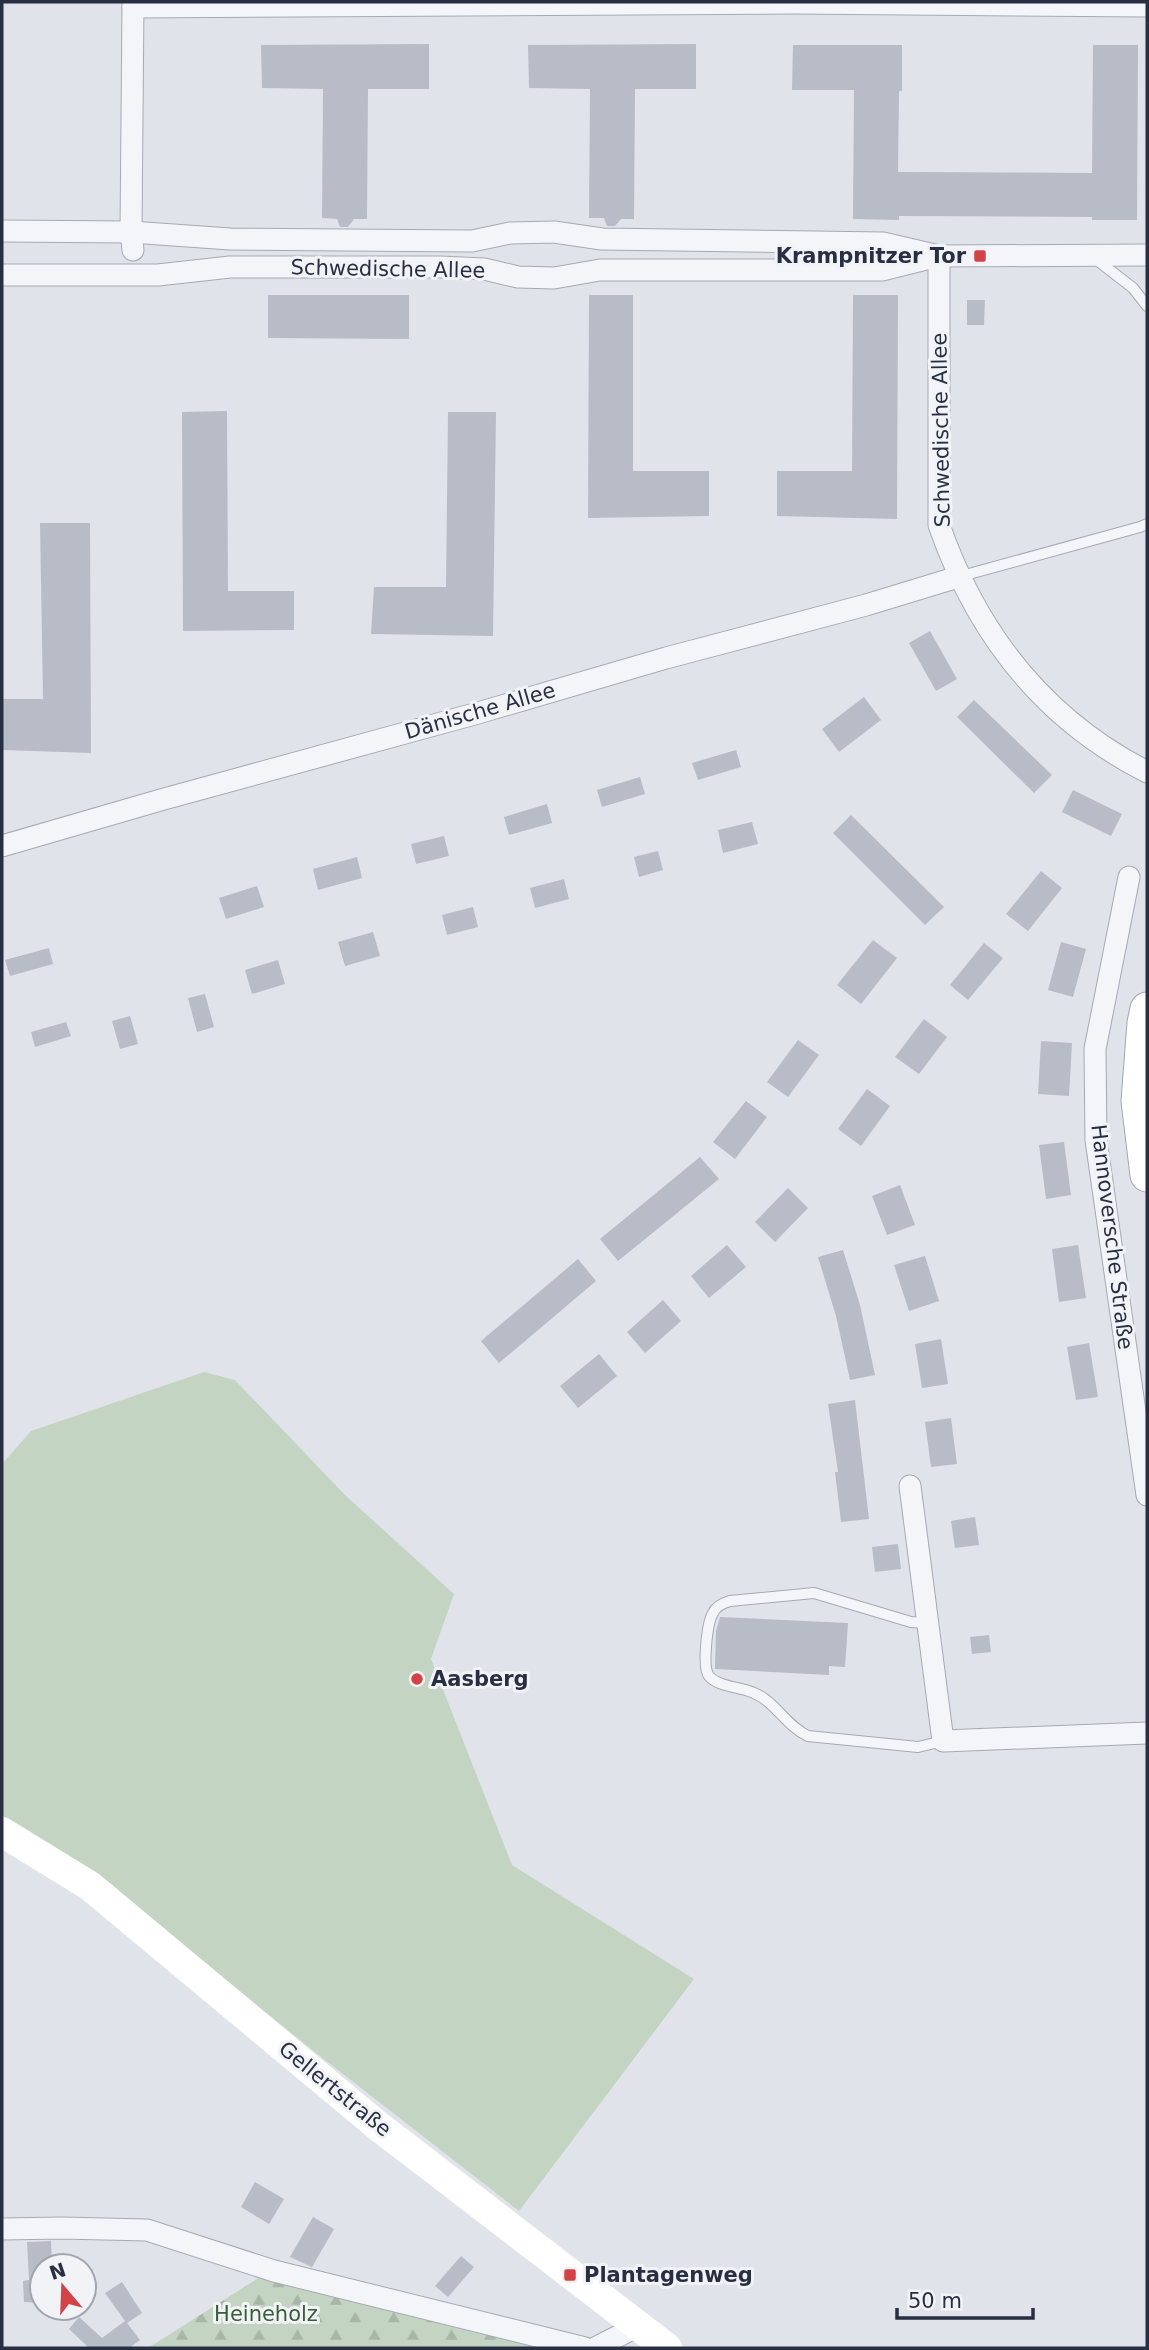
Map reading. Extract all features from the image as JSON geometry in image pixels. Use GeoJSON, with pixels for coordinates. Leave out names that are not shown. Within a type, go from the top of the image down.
{"type":"FeatureCollection","features":[{"type":"Feature","properties":{"kind":"main road"},"geometry":{"type":"LineString","coordinates":[[1147,1009],[1138,1101],[1147,1175]]}},
{"type":"Feature","properties":{"kind":"street"},"geometry":{"type":"LineString","coordinates":[[132,241],[133,4],[795,2],[1147,6]]}},
{"type":"Feature","properties":{"kind":"street","name":"Schwedische Allee"},"geometry":{"type":"LineString","coordinates":[[2,231],[132,241],[472,241],[510,233],[554,232],[602,239],[883,243],[939,256],[1147,255]]}},
{"type":"Feature","properties":{"kind":"street","name":"Schwedische Allee"},"geometry":{"type":"LineString","coordinates":[[2,275],[158,275],[230,267],[440,267],[484,270],[518,277],[554,278],[600,270],[882,270],[939,256]]}},
{"type":"Feature","properties":{"kind":"street","name":"Schwedische Allee"},"geometry":{"type":"LineString","coordinates":[[939,256],[939,525],[958,577],[994,639],[1034,689],[1083,732],[1147,772]]}},
{"type":"Feature","properties":{"kind":"street","name":"Dänische Allee"},"geometry":{"type":"LineString","coordinates":[[2,846],[958,577]]}},
{"type":"Feature","properties":{"kind":"street","name":"Hannoversche Straße"},"geometry":{"type":"LineString","coordinates":[[1129,877],[1095,1049],[1096,1140],[1146,1473],[1147,1495]]}},
{"type":"Feature","properties":{"kind":"street"},"geometry":{"type":"LineString","coordinates":[[910,1486],[943,1741],[1147,1733]]}},
{"type":"Feature","properties":{"kind":"street","name":"Gellertstraße"},"geometry":{"type":"LineString","coordinates":[[2,1832],[90,1886],[378,2126],[667,2348]]}},
{"type":"Feature","properties":{"kind":"street"},"geometry":{"type":"LineString","coordinates":[[2,2229],[147,2230],[274,2271],[585,2348]]}},
{"type":"Feature","properties":{"kind":"street"},"geometry":{"type":"LineString","coordinates":[[595,2348],[638,2326]]}},
{"type":"Feature","properties":{"kind":"lane"},"geometry":{"type":"LineString","coordinates":[[1091,256],[1133,288],[1147,306]]}},
{"type":"Feature","properties":{"kind":"lane"},"geometry":{"type":"LineString","coordinates":[[958,577],[1147,524]]}},
{"type":"Feature","properties":{"kind":"lane"},"geometry":{"type":"LineString","coordinates":[[927,1623],[911,1622],[814,1593],[730,1601],[713,1611],[705,1668],[709,1676],[716,1681],[755,1693],[765,1699],[798,1732],[808,1736],[918,1747],[943,1741]]}},
{"type":"Feature","properties":{"kind":"green space"},"geometry":{"type":"Polygon","coordinates":[[[204,1372],[235,1380],[345,1495],[454,1594],[431,1659],[512,1865],[694,1979],[519,2211],[316,2053],[110,1886],[2,1815],[2,1464],[31,1431],[204,1372]]]}},
{"type":"Feature","properties":{"kind":"green space","name":"Heineholz"},"geometry":{"type":"Polygon","coordinates":[[[260,2277],[539,2348],[148,2348],[260,2277]]]}},
{"type":"Feature","properties":{"kind":"building"},"geometry":{"type":"Polygon","coordinates":[[[429,44],[429,89],[368,89],[367,219],[354,219],[348,227],[340,227],[337,219],[322,218],[323,89],[262,88],[261,45],[429,44]]]}},
{"type":"Feature","properties":{"kind":"building"},"geometry":{"type":"Polygon","coordinates":[[[696,44],[696,89],[635,89],[634,219],[621,219],[615,226],[607,226],[604,218],[589,218],[590,89],[529,88],[528,45],[696,44]]]}},
{"type":"Feature","properties":{"kind":"building"},"geometry":{"type":"Polygon","coordinates":[[[793,45],[902,45],[898,172],[1092,173],[1093,45],[1138,45],[1137,220],[1092,220],[1092,217],[899,216],[899,220],[853,219],[854,90],[792,90],[793,45]]]}},
{"type":"Feature","properties":{"kind":"building"},"geometry":{"type":"Polygon","coordinates":[[[268,295],[409,295],[409,339],[268,338],[268,295]]]}},
{"type":"Feature","properties":{"kind":"building"},"geometry":{"type":"Polygon","coordinates":[[[589,295],[633,295],[633,471],[709,471],[709,516],[588,518],[589,295]]]}},
{"type":"Feature","properties":{"kind":"building"},"geometry":{"type":"Polygon","coordinates":[[[853,295],[898,295],[897,519],[777,516],[777,471],[852,471],[853,295]]]}},
{"type":"Feature","properties":{"kind":"building"},"geometry":{"type":"Polygon","coordinates":[[[967,300],[985,300],[984,325],[967,325],[967,300]]]}},
{"type":"Feature","properties":{"kind":"building"},"geometry":{"type":"Polygon","coordinates":[[[227,411],[228,591],[294,591],[294,630],[183,631],[182,412],[227,411]]]}},
{"type":"Feature","properties":{"kind":"building"},"geometry":{"type":"Polygon","coordinates":[[[448,412],[496,412],[493,636],[371,634],[374,587],[446,587],[448,412]]]}},
{"type":"Feature","properties":{"kind":"building"},"geometry":{"type":"Polygon","coordinates":[[[40,523],[90,523],[91,753],[2,750],[2,699],[43,699],[40,523]]]}},
{"type":"Feature","properties":{"kind":"building"},"geometry":{"type":"Polygon","coordinates":[[[930,631],[957,679],[936,691],[909,643],[930,631]]]}},
{"type":"Feature","properties":{"kind":"building"},"geometry":{"type":"Polygon","coordinates":[[[864,697],[881,720],[839,752],[822,729],[864,697]]]}},
{"type":"Feature","properties":{"kind":"building"},"geometry":{"type":"Polygon","coordinates":[[[974,700],[1052,775],[1034,793],[957,717],[974,700]]]}},
{"type":"Feature","properties":{"kind":"building"},"geometry":{"type":"Polygon","coordinates":[[[736,750],[741,767],[698,780],[692,763],[736,750]]]}},
{"type":"Feature","properties":{"kind":"building"},"geometry":{"type":"Polygon","coordinates":[[[640,777],[645,794],[602,807],[597,790],[640,777]]]}},
{"type":"Feature","properties":{"kind":"building"},"geometry":{"type":"Polygon","coordinates":[[[1073,790],[1122,814],[1111,836],[1062,812],[1073,790]]]}},
{"type":"Feature","properties":{"kind":"building"},"geometry":{"type":"Polygon","coordinates":[[[547,804],[552,823],[509,835],[504,817],[547,804]]]}},
{"type":"Feature","properties":{"kind":"building"},"geometry":{"type":"Polygon","coordinates":[[[851,815],[944,907],[925,925],[833,833],[851,815]]]}},
{"type":"Feature","properties":{"kind":"building"},"geometry":{"type":"Polygon","coordinates":[[[752,822],[758,844],[723,853],[718,830],[752,822]]]}},
{"type":"Feature","properties":{"kind":"building"},"geometry":{"type":"Polygon","coordinates":[[[444,836],[449,856],[416,864],[411,844],[444,836]]]}},
{"type":"Feature","properties":{"kind":"building"},"geometry":{"type":"Polygon","coordinates":[[[658,851],[663,870],[639,877],[634,857],[658,851]]]}},
{"type":"Feature","properties":{"kind":"building"},"geometry":{"type":"Polygon","coordinates":[[[357,857],[362,878],[318,890],[313,869],[357,857]]]}},
{"type":"Feature","properties":{"kind":"building"},"geometry":{"type":"Polygon","coordinates":[[[1041,871],[1062,888],[1028,931],[1006,914],[1041,871]]]}},
{"type":"Feature","properties":{"kind":"building"},"geometry":{"type":"Polygon","coordinates":[[[564,879],[569,899],[535,908],[530,888],[564,879]]]}},
{"type":"Feature","properties":{"kind":"building"},"geometry":{"type":"Polygon","coordinates":[[[257,886],[264,907],[226,919],[219,898],[257,886]]]}},
{"type":"Feature","properties":{"kind":"building"},"geometry":{"type":"Polygon","coordinates":[[[473,907],[478,927],[447,935],[442,915],[473,907]]]}},
{"type":"Feature","properties":{"kind":"building"},"geometry":{"type":"Polygon","coordinates":[[[373,932],[380,956],[345,966],[338,942],[373,932]]]}},
{"type":"Feature","properties":{"kind":"building"},"geometry":{"type":"Polygon","coordinates":[[[873,940],[897,958],[861,1004],[837,985],[873,940]]]}},
{"type":"Feature","properties":{"kind":"building"},"geometry":{"type":"Polygon","coordinates":[[[1061,942],[1086,949],[1073,997],[1048,990],[1061,942]]]}},
{"type":"Feature","properties":{"kind":"building"},"geometry":{"type":"Polygon","coordinates":[[[984,943],[1003,958],[968,1000],[950,985],[984,943]]]}},
{"type":"Feature","properties":{"kind":"building"},"geometry":{"type":"Polygon","coordinates":[[[49,948],[53,964],[10,976],[5,960],[49,948]]]}},
{"type":"Feature","properties":{"kind":"building"},"geometry":{"type":"Polygon","coordinates":[[[278,960],[285,984],[252,994],[245,970],[278,960]]]}},
{"type":"Feature","properties":{"kind":"building"},"geometry":{"type":"Polygon","coordinates":[[[205,994],[214,1027],[197,1032],[188,998],[205,994]]]}},
{"type":"Feature","properties":{"kind":"building"},"geometry":{"type":"Polygon","coordinates":[[[130,1016],[138,1044],[120,1049],[112,1021],[130,1016]]]}},
{"type":"Feature","properties":{"kind":"building"},"geometry":{"type":"Polygon","coordinates":[[[924,1019],[947,1037],[919,1074],[895,1057],[924,1019]]]}},
{"type":"Feature","properties":{"kind":"building"},"geometry":{"type":"Polygon","coordinates":[[[66,1022],[71,1036],[35,1047],[31,1032],[66,1022]]]}},
{"type":"Feature","properties":{"kind":"building"},"geometry":{"type":"Polygon","coordinates":[[[798,1040],[819,1055],[788,1097],[767,1082],[798,1040]]]}},
{"type":"Feature","properties":{"kind":"building"},"geometry":{"type":"Polygon","coordinates":[[[1041,1041],[1072,1043],[1069,1096],[1038,1094],[1041,1041]]]}},
{"type":"Feature","properties":{"kind":"building"},"geometry":{"type":"Polygon","coordinates":[[[867,1089],[890,1106],[861,1146],[838,1129],[867,1089]]]}},
{"type":"Feature","properties":{"kind":"building"},"geometry":{"type":"Polygon","coordinates":[[[746,1101],[767,1117],[735,1159],[713,1142],[746,1101]]]}},
{"type":"Feature","properties":{"kind":"building"},"geometry":{"type":"Polygon","coordinates":[[[1064,1142],[1071,1195],[1046,1199],[1039,1145],[1064,1142]]]}},
{"type":"Feature","properties":{"kind":"building"},"geometry":{"type":"Polygon","coordinates":[[[700,1157],[719,1179],[618,1261],[600,1239],[700,1157]]]}},
{"type":"Feature","properties":{"kind":"building"},"geometry":{"type":"Polygon","coordinates":[[[900,1185],[915,1225],[887,1235],[872,1196],[900,1185]]]}},
{"type":"Feature","properties":{"kind":"building"},"geometry":{"type":"Polygon","coordinates":[[[788,1188],[808,1208],[775,1242],[755,1222],[788,1188]]]}},
{"type":"Feature","properties":{"kind":"building"},"geometry":{"type":"Polygon","coordinates":[[[727,1245],[746,1267],[709,1298],[691,1276],[727,1245]]]}},
{"type":"Feature","properties":{"kind":"building"},"geometry":{"type":"Polygon","coordinates":[[[1078,1245],[1086,1298],[1059,1302],[1052,1249],[1078,1245]]]}},
{"type":"Feature","properties":{"kind":"building"},"geometry":{"type":"Polygon","coordinates":[[[843,1250],[860,1305],[875,1375],[850,1380],[836,1316],[818,1257],[843,1250]]]}},
{"type":"Feature","properties":{"kind":"building"},"geometry":{"type":"Polygon","coordinates":[[[925,1256],[939,1301],[909,1311],[894,1265],[925,1256]]]}},
{"type":"Feature","properties":{"kind":"building"},"geometry":{"type":"Polygon","coordinates":[[[578,1259],[596,1281],[499,1363],[481,1341],[578,1259]]]}},
{"type":"Feature","properties":{"kind":"building"},"geometry":{"type":"Polygon","coordinates":[[[663,1300],[681,1321],[645,1353],[627,1332],[663,1300]]]}},
{"type":"Feature","properties":{"kind":"building"},"geometry":{"type":"Polygon","coordinates":[[[941,1339],[948,1384],[922,1388],[915,1344],[941,1339]]]}},
{"type":"Feature","properties":{"kind":"building"},"geometry":{"type":"Polygon","coordinates":[[[1089,1343],[1098,1397],[1076,1400],[1067,1347],[1089,1343]]]}},
{"type":"Feature","properties":{"kind":"building"},"geometry":{"type":"Polygon","coordinates":[[[599,1354],[617,1376],[578,1408],[560,1386],[599,1354]]]}},
{"type":"Feature","properties":{"kind":"building"},"geometry":{"type":"Polygon","coordinates":[[[855,1400],[869,1519],[841,1522],[835,1472],[838,1472],[828,1404],[855,1400]]]}},
{"type":"Feature","properties":{"kind":"building"},"geometry":{"type":"Polygon","coordinates":[[[951,1418],[957,1464],[931,1467],[925,1422],[951,1418]]]}},
{"type":"Feature","properties":{"kind":"building"},"geometry":{"type":"Polygon","coordinates":[[[975,1517],[979,1545],[955,1548],[951,1521],[975,1517]]]}},
{"type":"Feature","properties":{"kind":"building"},"geometry":{"type":"Polygon","coordinates":[[[898,1544],[901,1569],[875,1572],[872,1547],[898,1544]]]}},
{"type":"Feature","properties":{"kind":"building"},"geometry":{"type":"Polygon","coordinates":[[[720,1617],[848,1623],[845,1667],[829,1666],[829,1675],[715,1669],[716,1631],[720,1617]]]}},
{"type":"Feature","properties":{"kind":"building"},"geometry":{"type":"Polygon","coordinates":[[[989,1635],[991,1652],[972,1654],[970,1637],[989,1635]]]}},
{"type":"Feature","properties":{"kind":"building"},"geometry":{"type":"Polygon","coordinates":[[[255,2182],[284,2199],[269,2224],[241,2207],[255,2182]]]}},
{"type":"Feature","properties":{"kind":"building"},"geometry":{"type":"Polygon","coordinates":[[[313,2217],[334,2229],[312,2267],[290,2257],[313,2217]]]}},
{"type":"Feature","properties":{"kind":"building"},"geometry":{"type":"Polygon","coordinates":[[[51,2241],[51,2252],[28,2252],[28,2261],[27,2242],[51,2241]]]}},
{"type":"Feature","properties":{"kind":"building"},"geometry":{"type":"Polygon","coordinates":[[[461,2256],[474,2267],[448,2297],[435,2286],[461,2256]]]}},
{"type":"Feature","properties":{"kind":"building"},"geometry":{"type":"Polygon","coordinates":[[[28,2280],[28,2302],[24,2302],[23,2281],[28,2280]]]}},
{"type":"Feature","properties":{"kind":"building"},"geometry":{"type":"Polygon","coordinates":[[[122,2282],[142,2313],[127,2323],[140,2340],[129,2348],[89,2348],[69,2329],[75,2322],[84,2322],[102,2338],[125,2321],[105,2293],[122,2282]]]}},
{"type":"Feature","properties":{"kind":"place","name":"Krampnitzer Tor"},"geometry":{"type":"Point","coordinates":[980,256]}},
{"type":"Feature","properties":{"kind":"place","name":"Aasberg"},"geometry":{"type":"Point","coordinates":[417,1679]}},
{"type":"Feature","properties":{"kind":"place","name":"Plantagenweg"},"geometry":{"type":"Point","coordinates":[570,2275]}}]}
